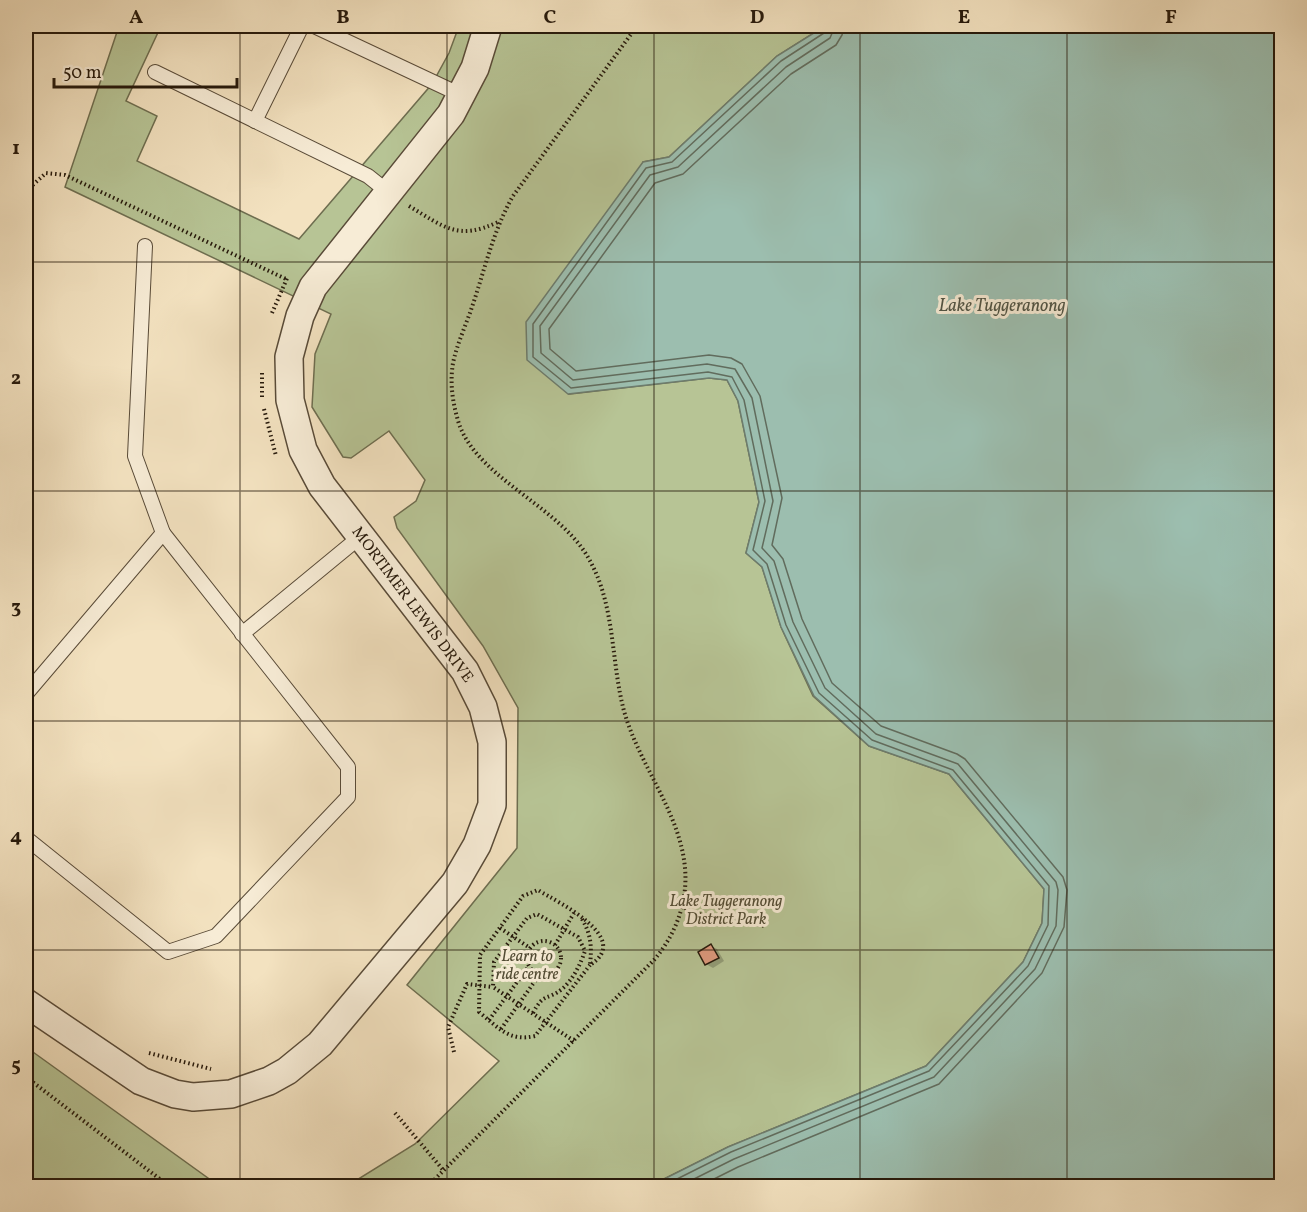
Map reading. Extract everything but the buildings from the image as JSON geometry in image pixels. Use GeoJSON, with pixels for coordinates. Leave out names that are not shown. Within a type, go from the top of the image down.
{"type":"FeatureCollection","features":[{"type":"Feature","properties":{"kind":"street","name":"MORTIMER LEWIS DRIVE"},"geometry":{"type":"LineString","coordinates":[[26,1003],[141,1081],[175,1094],[194,1097],[231,1094],[269,1081],[287,1071],[320,1044],[455,883],[477,846],[492,804],[492,741],[483,707],[465,671],[322,486],[303,450],[290,400],[289,357],[300,316],[313,287],[394,197],[451,114],[475,68],[488,26]]}},
{"type":"Feature","properties":{"kind":"lane"},"geometry":{"type":"LineString","coordinates":[[255,121],[302,26]]}},
{"type":"Feature","properties":{"kind":"lane"},"geometry":{"type":"LineString","coordinates":[[314,26],[461,95]]}},
{"type":"Feature","properties":{"kind":"lane"},"geometry":{"type":"LineString","coordinates":[[155,72],[368,176],[394,197]]}},
{"type":"Feature","properties":{"kind":"lane"},"geometry":{"type":"LineString","coordinates":[[26,838],[168,952],[216,936],[348,797],[348,767],[163,533],[135,456],[145,246]]}},
{"type":"Feature","properties":{"kind":"lane"},"geometry":{"type":"LineString","coordinates":[[26,694],[163,533]]}},
{"type":"Feature","properties":{"kind":"lane"},"geometry":{"type":"LineString","coordinates":[[242,634],[361,536]]}},
{"type":"Feature","properties":{"kind":"path"},"geometry":{"type":"LineString","coordinates":[[428,1186],[666,946],[678,921],[681,906],[685,867],[680,846],[669,813],[638,750],[624,711],[608,606],[600,579],[585,553],[563,526],[485,461],[466,439],[457,418],[451,386],[453,361],[499,222],[513,196],[637,26]]}},
{"type":"Feature","properties":{"kind":"path"},"geometry":{"type":"LineString","coordinates":[[26,191],[46,173],[65,174],[286,279]]}},
{"type":"Feature","properties":{"kind":"path"},"geometry":{"type":"LineString","coordinates":[[394,197],[443,227],[459,232],[478,232],[499,222]]}},
{"type":"Feature","properties":{"kind":"path"},"geometry":{"type":"LineString","coordinates":[[271,317],[286,279],[293,269]]}},
{"type":"Feature","properties":{"kind":"path"},"geometry":{"type":"LineString","coordinates":[[262,368],[264,414],[277,458]]}},
{"type":"Feature","properties":{"kind":"path"},"geometry":{"type":"LineString","coordinates":[[538,890],[574,913],[592,925],[603,937],[604,947],[599,959],[590,965],[535,1036],[512,1038],[479,1012],[480,955],[523,896],[538,890]]}},
{"type":"Feature","properties":{"kind":"path"},"geometry":{"type":"LineString","coordinates":[[681,906],[710,921],[736,920],[765,926]]}},
{"type":"Feature","properties":{"kind":"path"},"geometry":{"type":"LineString","coordinates":[[555,945],[574,913]]}},
{"type":"Feature","properties":{"kind":"path"},"geometry":{"type":"LineString","coordinates":[[494,987],[494,962],[527,918],[537,914],[578,937],[585,951],[580,964],[562,989],[541,998],[533,1013]]}},
{"type":"Feature","properties":{"kind":"path"},"geometry":{"type":"LineString","coordinates":[[582,919],[591,941],[590,965]]}},
{"type":"Feature","properties":{"kind":"path"},"geometry":{"type":"LineString","coordinates":[[500,928],[530,948]]}},
{"type":"Feature","properties":{"kind":"path"},"geometry":{"type":"LineString","coordinates":[[544,941],[555,945],[561,955],[559,966],[551,974],[540,974],[529,966],[526,957],[530,948],[544,941]]}},
{"type":"Feature","properties":{"kind":"path"},"geometry":{"type":"LineString","coordinates":[[489,1020],[529,966]]}},
{"type":"Feature","properties":{"kind":"path"},"geometry":{"type":"LineString","coordinates":[[501,1029],[540,974]]}},
{"type":"Feature","properties":{"kind":"path"},"geometry":{"type":"LineString","coordinates":[[454,1052],[448,1027],[467,984],[494,987],[574,1041]]}},
{"type":"Feature","properties":{"kind":"path"},"geometry":{"type":"LineString","coordinates":[[146,1053],[219,1070]]}},
{"type":"Feature","properties":{"kind":"path"},"geometry":{"type":"LineString","coordinates":[[26,1077],[169,1186]]}},
{"type":"Feature","properties":{"kind":"path"},"geometry":{"type":"LineString","coordinates":[[395,1113],[444,1171]]}},
{"type":"Feature","properties":{"kind":"green space","name":"Lake Tuggeranong District Park"},"geometry":{"type":"Polygon","coordinates":[[[119,26],[161,26],[126,101],[157,116],[137,161],[299,239],[432,84],[449,53],[459,26],[825,26],[777,56],[669,157],[643,162],[569,394],[709,378],[727,380],[738,401],[759,502],[746,553],[762,567],[781,627],[813,696],[869,746],[949,774],[1044,889],[1042,923],[1023,962],[926,1066],[728,1147],[650,1186],[347,1186],[415,1144],[499,1061],[407,985],[517,848],[518,708],[483,646],[397,528],[394,517],[416,501],[425,480],[389,431],[351,458],[343,457],[312,407],[315,354],[331,314],[65,187],[119,26]]]}},
{"type":"Feature","properties":{"kind":"green space"},"geometry":{"type":"Polygon","coordinates":[[[26,1047],[219,1186],[26,1186],[26,1047]]]}},
{"type":"Feature","properties":{"kind":"water","name":"Lake Tuggeranong"},"geometry":{"type":"Polygon","coordinates":[[[825,26],[1281,26],[1281,1186],[650,1186],[728,1147],[926,1066],[1023,962],[1042,923],[1044,889],[949,774],[869,746],[814,696],[781,627],[762,567],[746,553],[759,502],[738,401],[727,380],[709,378],[568,394],[527,360],[526,322],[643,162],[669,157],[777,56],[825,26]]]}},
{"type":"Feature","properties":{"kind":"park label","name":"Learn to ride centre"},"geometry":{"type":"Point","coordinates":[527,966]}}]}
